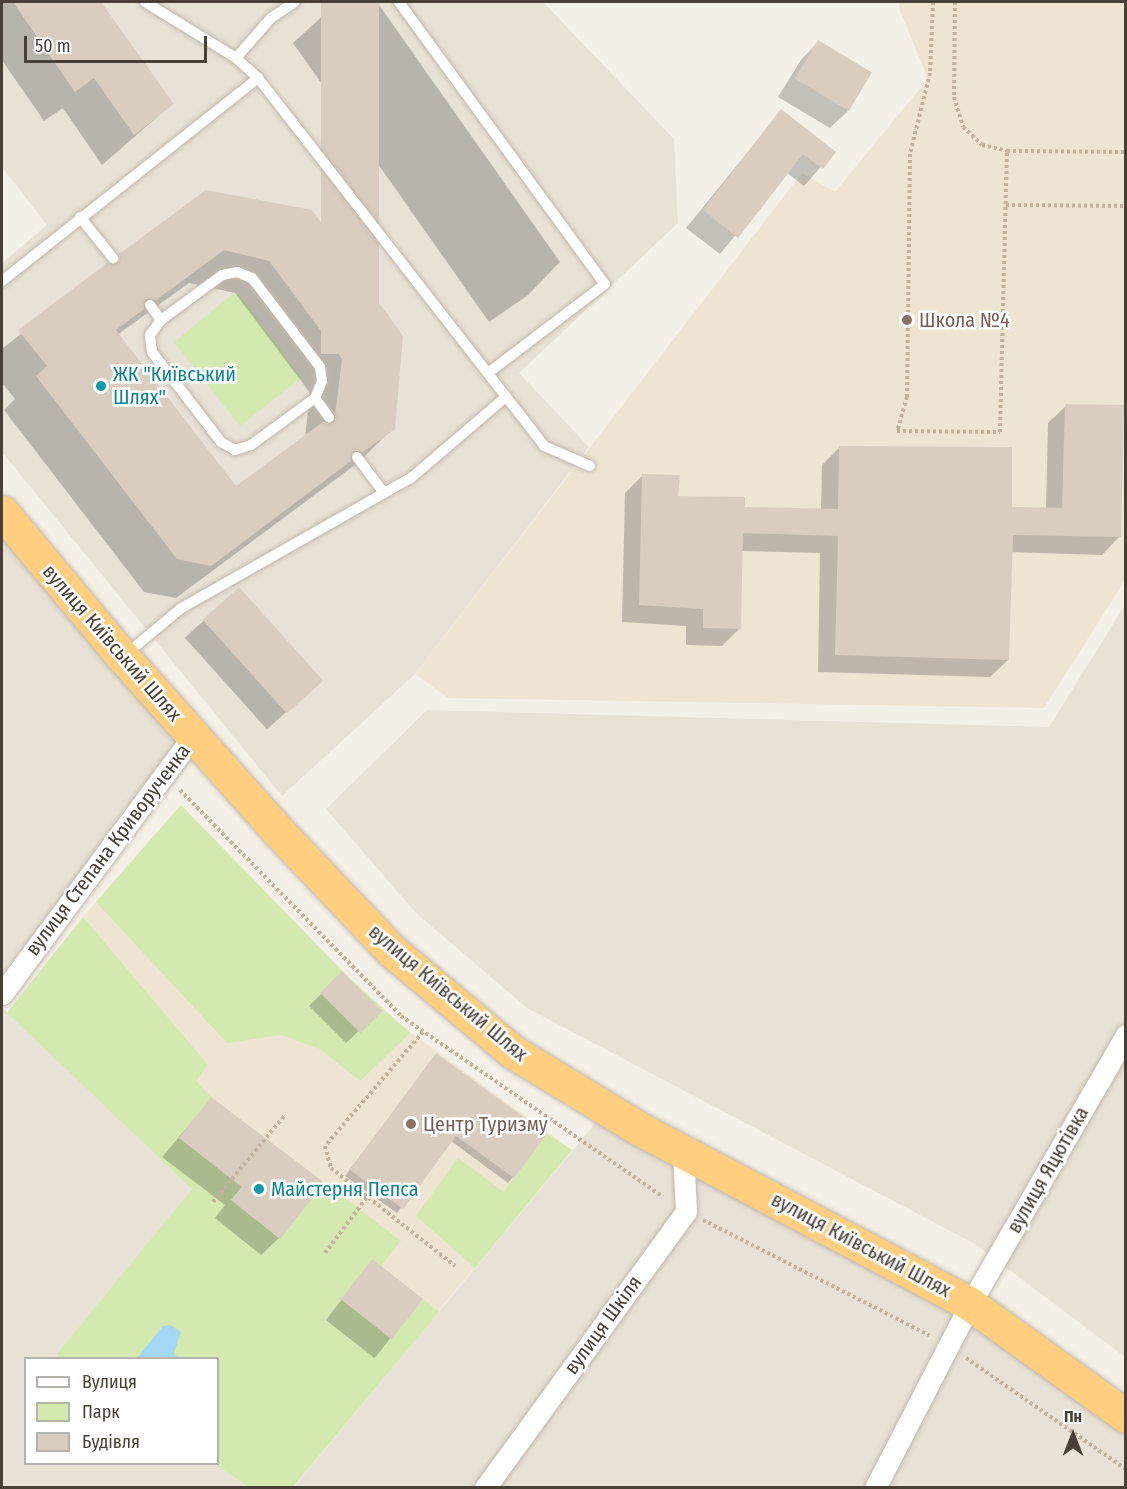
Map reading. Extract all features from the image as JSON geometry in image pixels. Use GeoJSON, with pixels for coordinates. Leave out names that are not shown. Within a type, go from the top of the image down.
{"type":"FeatureCollection","features":[{"type":"Feature","properties":{"kind":"highway","name":"вулиця Київський Шлях"},"geometry":{"type":"LineString","coordinates":[[2,512],[123,657],[193,736],[392,951],[513,1052],[683,1152],[970,1304],[1125,1416]]}},
{"type":"Feature","properties":{"kind":"street","name":"вулиця Степана Криворученка"},"geometry":{"type":"LineString","coordinates":[[2,994],[193,736]]}},
{"type":"Feature","properties":{"kind":"street","name":"вулиця Яцютівка"},"geometry":{"type":"LineString","coordinates":[[875,1488],[970,1304],[1125,1035]]}},
{"type":"Feature","properties":{"kind":"street","name":"вулиця Шкіля"},"geometry":{"type":"LineString","coordinates":[[485,1488],[686,1211],[683,1152]]}},
{"type":"Feature","properties":{"kind":"lane"},"geometry":{"type":"LineString","coordinates":[[145,2],[236,58],[258,78],[544,446],[590,466]]}},
{"type":"Feature","properties":{"kind":"lane"},"geometry":{"type":"LineString","coordinates":[[236,58],[271,18],[296,2]]}},
{"type":"Feature","properties":{"kind":"lane"},"geometry":{"type":"LineString","coordinates":[[399,2],[605,284],[488,373]]}},
{"type":"Feature","properties":{"kind":"lane"},"geometry":{"type":"LineString","coordinates":[[2,280],[258,78]]}},
{"type":"Feature","properties":{"kind":"lane"},"geometry":{"type":"LineString","coordinates":[[80,217],[113,258]]}},
{"type":"Feature","properties":{"kind":"lane"},"geometry":{"type":"LineString","coordinates":[[237,272],[252,278],[320,368],[322,381],[315,398],[251,445],[235,450],[221,442],[153,352],[150,335],[161,320],[222,275],[237,272]]}},
{"type":"Feature","properties":{"kind":"lane"},"geometry":{"type":"LineString","coordinates":[[150,305],[161,320]]}},
{"type":"Feature","properties":{"kind":"lane"},"geometry":{"type":"LineString","coordinates":[[123,657],[180,609],[411,478],[506,397]]}},
{"type":"Feature","properties":{"kind":"lane"},"geometry":{"type":"LineString","coordinates":[[315,398],[329,417]]}},
{"type":"Feature","properties":{"kind":"lane"},"geometry":{"type":"LineString","coordinates":[[357,457],[384,493]]}},
{"type":"Feature","properties":{"kind":"path"},"geometry":{"type":"LineString","coordinates":[[933,2],[930,73],[910,154],[907,397],[897,431],[1000,432],[1007,151]]}},
{"type":"Feature","properties":{"kind":"path"},"geometry":{"type":"LineString","coordinates":[[955,2],[954,97],[963,127],[982,145],[1007,151],[1125,152]]}},
{"type":"Feature","properties":{"kind":"path"},"geometry":{"type":"LineString","coordinates":[[1006,205],[1125,206]]}},
{"type":"Feature","properties":{"kind":"path"},"geometry":{"type":"LineString","coordinates":[[423,1032],[324,1146],[331,1168],[455,1266]]}},
{"type":"Feature","properties":{"kind":"path"},"geometry":{"type":"LineString","coordinates":[[213,1202],[285,1116]]}},
{"type":"Feature","properties":{"kind":"path"},"geometry":{"type":"LineString","coordinates":[[325,1253],[367,1197]]}},
{"type":"Feature","properties":{"kind":"shaded area"},"geometry":{"type":"Polygon","coordinates":[[[2,2],[543,2],[674,139],[678,223],[519,373],[589,447],[415,674],[282,796],[2,452],[2,263],[47,225],[2,167],[2,2]]]}},
{"type":"Feature","properties":{"kind":"shaded area","name":"Школа №4"},"geometry":{"type":"Polygon","coordinates":[[[900,2],[1125,2],[1125,580],[1044,708],[448,698],[415,674],[802,173],[835,192],[928,79],[899,8],[900,2]]]}},
{"type":"Feature","properties":{"kind":"shaded area"},"geometry":{"type":"Polygon","coordinates":[[[2,527],[188,738],[2,974],[2,527]]]}},
{"type":"Feature","properties":{"kind":"shaded area"},"geometry":{"type":"Polygon","coordinates":[[[1125,605],[1125,1357],[975,1244],[527,1008],[416,913],[326,809],[427,710],[1049,727],[1125,605]]]}},
{"type":"Feature","properties":{"kind":"shaded area"},"geometry":{"type":"Polygon","coordinates":[[[181,805],[382,1011],[572,1150],[293,1487],[249,1487],[216,1465],[219,1465],[219,1357],[59,1357],[56,1355],[192,1189],[7,1013],[87,912],[181,805]]]}},
{"type":"Feature","properties":{"kind":"shaded area"},"geometry":{"type":"Polygon","coordinates":[[[2,1007],[193,1189],[56,1355],[59,1357],[24,1357],[24,1465],[216,1465],[249,1487],[2,1487],[2,1007]]]}},
{"type":"Feature","properties":{"kind":"shaded area"},"geometry":{"type":"Polygon","coordinates":[[[602,1115],[813,1222],[1125,1421],[1125,1487],[293,1488],[602,1115]]]}},
{"type":"Feature","properties":{"kind":"green space"},"geometry":{"type":"Polygon","coordinates":[[[234,293],[240,295],[301,378],[240,426],[174,342],[234,293]]]}},
{"type":"Feature","properties":{"kind":"green space"},"geometry":{"type":"Polygon","coordinates":[[[181,805],[342,971],[410,1033],[360,1081],[320,1049],[281,1035],[227,1043],[96,902],[181,805]]]}},
{"type":"Feature","properties":{"kind":"green space"},"geometry":{"type":"Polygon","coordinates":[[[83,917],[208,1065],[196,1081],[211,1097],[179,1138],[241,1187],[231,1200],[280,1239],[325,1183],[401,1241],[381,1266],[372,1259],[341,1299],[392,1338],[423,1299],[439,1312],[293,1487],[249,1487],[216,1465],[219,1465],[219,1357],[59,1357],[56,1355],[192,1189],[7,1013],[83,917]]]}},
{"type":"Feature","properties":{"kind":"green space"},"geometry":{"type":"Polygon","coordinates":[[[547,1134],[572,1150],[475,1268],[416,1216],[458,1158],[504,1192],[547,1134]]]}},
{"type":"Feature","properties":{"kind":"water"},"geometry":{"type":"Polygon","coordinates":[[[170,1325],[181,1332],[174,1353],[177,1357],[138,1357],[163,1326],[170,1325]]]}},
{"type":"Feature","properties":{"kind":"building"},"geometry":{"type":"Polygon","coordinates":[[[13,2],[101,2],[174,104],[134,135],[94,78],[75,92],[13,2]]]}},
{"type":"Feature","properties":{"kind":"building"},"geometry":{"type":"Polygon","coordinates":[[[321,2],[379,2],[379,354],[321,354],[321,2]]]}},
{"type":"Feature","properties":{"kind":"building"},"geometry":{"type":"Polygon","coordinates":[[[818,40],[872,72],[849,111],[795,79],[818,40]]]}},
{"type":"Feature","properties":{"kind":"building"},"geometry":{"type":"Polygon","coordinates":[[[781,109],[836,152],[823,169],[803,154],[738,238],[703,210],[781,109]]]}},
{"type":"Feature","properties":{"kind":"building","name":"ЖК \"Київський Шлях\""},"geometry":{"type":"Polygon","coordinates":[[[206,190],[312,210],[403,336],[395,429],[363,452],[353,451],[351,461],[211,566],[177,559],[36,376],[47,366],[18,330],[107,263],[117,264],[119,254],[206,190]],[[224,250],[156,300],[145,299],[144,309],[116,330],[236,486],[323,422],[334,423],[342,359],[269,261],[224,250]]]}},
{"type":"Feature","properties":{"kind":"building"},"geometry":{"type":"Polygon","coordinates":[[[1065,404],[1124,405],[1121,537],[1013,535],[1009,660],[835,655],[838,536],[743,533],[741,629],[703,628],[703,609],[639,605],[642,474],[680,475],[678,496],[745,497],[745,507],[838,509],[839,446],[1012,447],[1012,507],[1062,508],[1065,404]]]}},
{"type":"Feature","properties":{"kind":"building"},"geometry":{"type":"Polygon","coordinates":[[[239,587],[323,681],[287,713],[203,620],[239,587]]]}},
{"type":"Feature","properties":{"kind":"building"},"geometry":{"type":"Polygon","coordinates":[[[342,971],[382,1011],[360,1033],[320,993],[342,971]]]}},
{"type":"Feature","properties":{"kind":"building"},"geometry":{"type":"Polygon","coordinates":[[[436,1053],[547,1134],[514,1178],[456,1136],[403,1209],[350,1170],[436,1053]]]}},
{"type":"Feature","properties":{"kind":"building"},"geometry":{"type":"Polygon","coordinates":[[[211,1097],[325,1183],[280,1239],[231,1200],[242,1187],[179,1138],[211,1097]]]}},
{"type":"Feature","properties":{"kind":"building"},"geometry":{"type":"Polygon","coordinates":[[[372,1259],[423,1299],[392,1339],[341,1299],[372,1259]]]}},
{"type":"Feature","properties":{"kind":"place","name":"Школа №4"},"geometry":{"type":"Point","coordinates":[907,320]}},
{"type":"Feature","properties":{"kind":"place","name":"ЖК \"Київський Шлях\""},"geometry":{"type":"Point","coordinates":[101,386]}},
{"type":"Feature","properties":{"kind":"place","name":"Центр Туризму"},"geometry":{"type":"Point","coordinates":[411,1124]}},
{"type":"Feature","properties":{"kind":"place","name":"Майстерня Пепса"},"geometry":{"type":"Point","coordinates":[259,1189]}}]}
